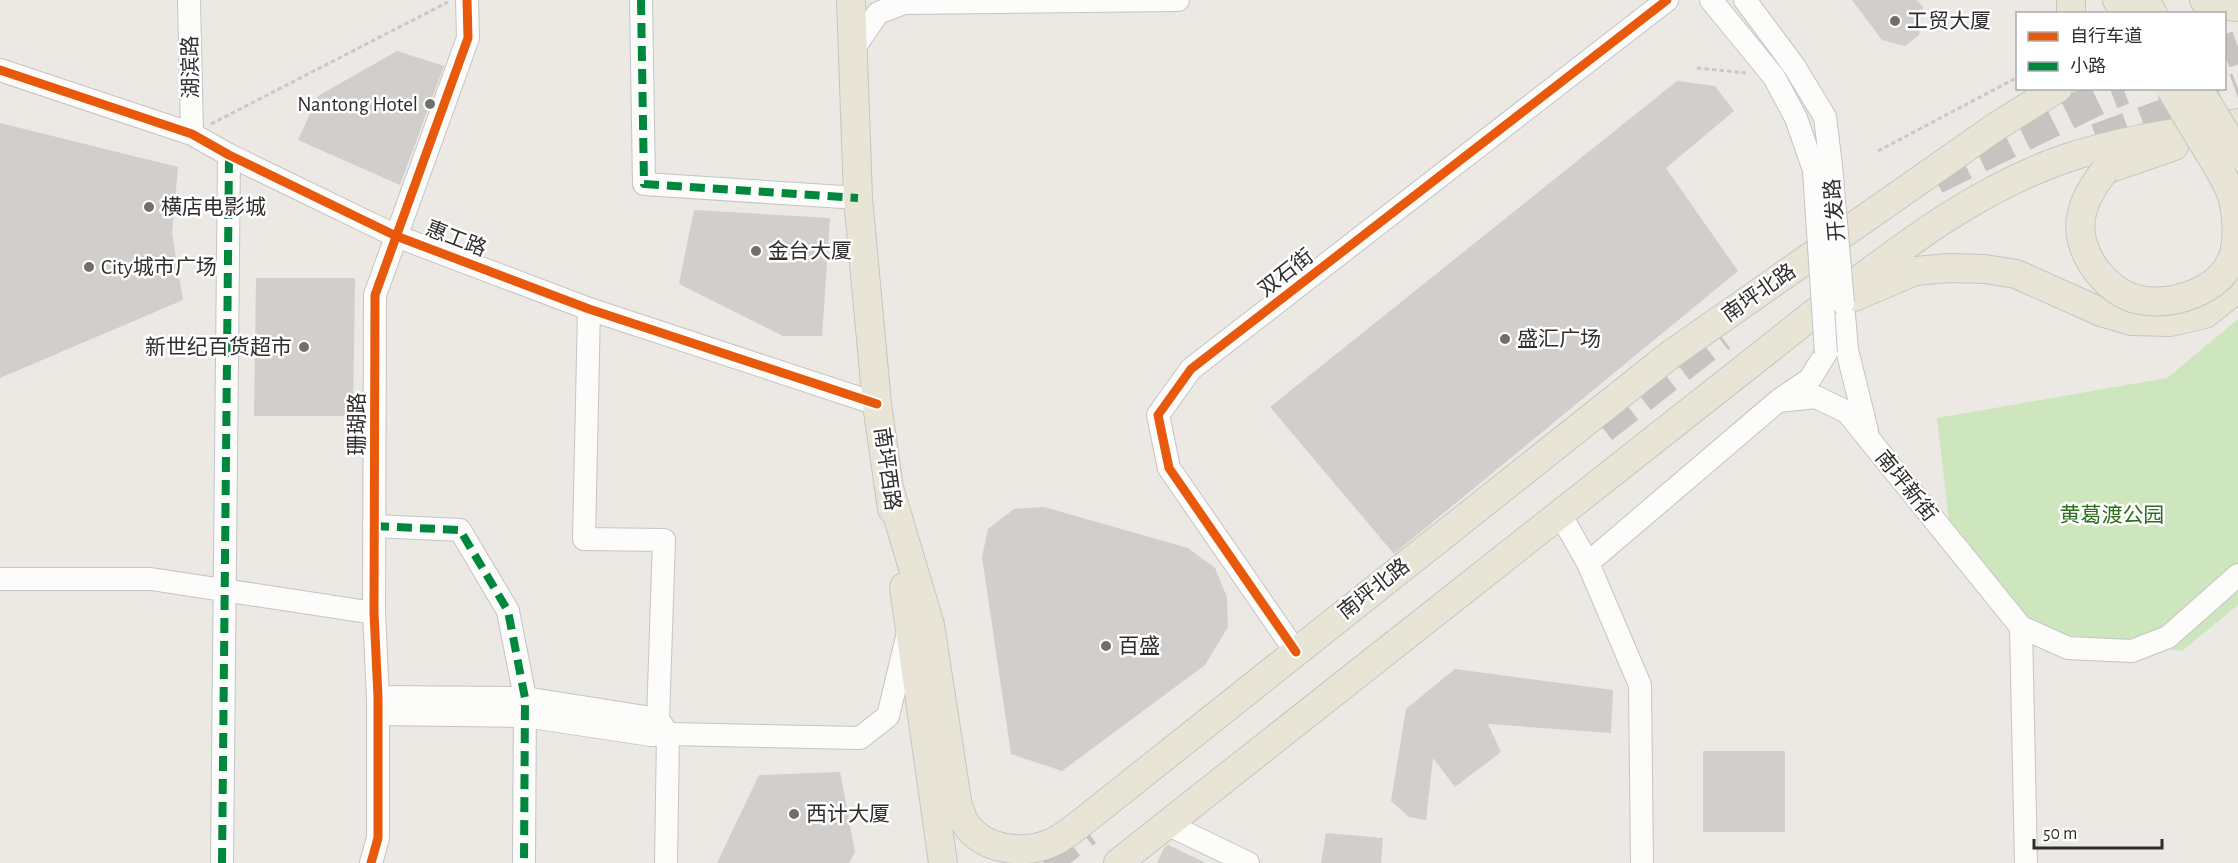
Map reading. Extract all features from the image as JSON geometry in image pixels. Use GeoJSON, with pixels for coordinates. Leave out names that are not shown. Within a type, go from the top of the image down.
{"type":"FeatureCollection","features":[{"type":"Feature","properties":{"kind":"main road","name":"南坪西路"},"geometry":{"type":"LineString","coordinates":[[850,0],[858,198],[877,404],[943,863]]}},
{"type":"Feature","properties":{"kind":"main road"},"geometry":{"type":"LineString","coordinates":[[2204,0],[2212,4],[2238,7]]}},
{"type":"Feature","properties":{"kind":"main road"},"geometry":{"type":"LineString","coordinates":[[2171,90],[2199,137],[2219,170],[2233,199],[2237,228],[2234,254],[2219,278],[2191,296],[2167,302],[2138,300],[2113,288],[2092,267],[2083,245],[2080,220],[2088,195],[2105,170],[2199,137],[2238,124]]}},
{"type":"Feature","properties":{"kind":"main road"},"geometry":{"type":"LineString","coordinates":[[2199,90],[2238,154]]}},
{"type":"Feature","properties":{"kind":"main road","name":"南坪北路"},"geometry":{"type":"LineString","coordinates":[[890,491],[930,625],[958,807],[965,824],[977,836],[991,844],[1010,849],[1032,849],[1050,843],[1071,831],[1670,355],[2045,93]]}},
{"type":"Feature","properties":{"kind":"main road"},"geometry":{"type":"LineString","coordinates":[[1118,863],[1812,315],[1921,234],[1990,191],[2063,160],[2125,141],[2238,124]]}},
{"type":"Feature","properties":{"kind":"main road"},"geometry":{"type":"LineString","coordinates":[[1812,315],[1915,271],[1950,268],[1986,269],[2016,274],[2101,312],[2132,321],[2170,322],[2205,314],[2238,288]]}},
{"type":"Feature","properties":{"kind":"street","name":"湖滨路"},"geometry":{"type":"LineString","coordinates":[[189,0],[192,134]]}},
{"type":"Feature","properties":{"kind":"street","name":"珊瑚路"},"geometry":{"type":"LineString","coordinates":[[371,863],[378,838],[378,706],[374,614],[375,295],[468,38],[467,0]]}},
{"type":"Feature","properties":{"kind":"street"},"geometry":{"type":"LineString","coordinates":[[641,0],[644,184],[858,198]]}},
{"type":"Feature","properties":{"kind":"street"},"geometry":{"type":"LineString","coordinates":[[852,51],[878,13],[904,3],[1178,0]]}},
{"type":"Feature","properties":{"kind":"street","name":"双石街"},"geometry":{"type":"LineString","coordinates":[[1296,652],[1169,468],[1158,415],[1191,369],[1667,0]]}},
{"type":"Feature","properties":{"kind":"street","name":"开发路"},"geometry":{"type":"LineString","coordinates":[[1711,0],[1774,77],[1823,168],[1843,303],[1847,350],[1870,441]]}},
{"type":"Feature","properties":{"kind":"street","name":"开发路"},"geometry":{"type":"LineString","coordinates":[[1745,0],[1794,66],[1825,117],[1823,168],[1826,353],[1810,379],[1778,401]]}},
{"type":"Feature","properties":{"kind":"street","name":"惠工路"},"geometry":{"type":"LineString","coordinates":[[0,70],[192,134],[396,236],[589,309],[877,404]]}},
{"type":"Feature","properties":{"kind":"street"},"geometry":{"type":"LineString","coordinates":[[222,863],[229,154]]}},
{"type":"Feature","properties":{"kind":"street"},"geometry":{"type":"LineString","coordinates":[[589,309],[584,539],[664,540],[659,729],[666,863]]}},
{"type":"Feature","properties":{"kind":"street","name":"南坪新街"},"geometry":{"type":"LineString","coordinates":[[1778,401],[1816,397],[1847,412],[2021,627]]}},
{"type":"Feature","properties":{"kind":"street"},"geometry":{"type":"LineString","coordinates":[[1588,563],[1778,401]]}},
{"type":"Feature","properties":{"kind":"street"},"geometry":{"type":"LineString","coordinates":[[1560,514],[1588,563],[1640,685],[1642,863]]}},
{"type":"Feature","properties":{"kind":"street"},"geometry":{"type":"LineString","coordinates":[[374,526],[460,530],[508,610],[525,707],[524,863]]}},
{"type":"Feature","properties":{"kind":"street"},"geometry":{"type":"LineString","coordinates":[[2025,863],[2021,627],[2068,648],[2132,651],[2168,637],[2238,575]]}},
{"type":"Feature","properties":{"kind":"street"},"geometry":{"type":"LineString","coordinates":[[0,579],[151,579],[374,614]]}},
{"type":"Feature","properties":{"kind":"street"},"geometry":{"type":"LineString","coordinates":[[378,706],[525,707],[659,729],[860,738],[888,716],[909,627]]}},
{"type":"Feature","properties":{"kind":"street"},"geometry":{"type":"LineString","coordinates":[[931,863],[932,793]]}},
{"type":"Feature","properties":{"kind":"street"},"geometry":{"type":"LineString","coordinates":[[1167,824],[1248,863]]}},
{"type":"Feature","properties":{"kind":"path"},"geometry":{"type":"LineString","coordinates":[[192,134],[453,0]]}},
{"type":"Feature","properties":{"kind":"path"},"geometry":{"type":"LineString","coordinates":[[1697,68],[1774,77]]}},
{"type":"Feature","properties":{"kind":"path"},"geometry":{"type":"LineString","coordinates":[[1878,151],[2016,78]]}},
{"type":"Feature","properties":{"kind":"green space","name":"黄葛渡公园"},"geometry":{"type":"Polygon","coordinates":[[[2238,319],[2238,605],[2182,651],[2032,630],[1949,522],[1937,418],[2167,378],[2238,319]]]}},
{"type":"Feature","properties":{"kind":"building","name":"工贸大厦"},"geometry":{"type":"Polygon","coordinates":[[[1852,0],[1917,0],[1923,7],[1919,35],[1905,46],[1882,40],[1852,0]]]}},
{"type":"Feature","properties":{"kind":"building"},"geometry":{"type":"Polygon","coordinates":[[[397,51],[444,66],[400,185],[298,140],[318,96],[397,51]]]}},
{"type":"Feature","properties":{"kind":"building","name":"盛汇广场"},"geometry":{"type":"Polygon","coordinates":[[[1677,81],[1715,86],[1734,111],[1666,168],[1738,271],[1394,554],[1270,407],[1677,81]]]}},
{"type":"Feature","properties":{"kind":"building","name":"City城市广场"},"geometry":{"type":"Polygon","coordinates":[[[0,123],[178,167],[172,233],[183,300],[0,378],[0,123]]]}},
{"type":"Feature","properties":{"kind":"building","name":"金台大厦"},"geometry":{"type":"Polygon","coordinates":[[[694,210],[830,218],[822,336],[783,336],[679,284],[694,210]]]}},
{"type":"Feature","properties":{"kind":"building","name":"新世纪百货超市"},"geometry":{"type":"Polygon","coordinates":[[[256,278],[355,278],[353,416],[254,416],[256,278]]]}},
{"type":"Feature","properties":{"kind":"building","name":"百盛"},"geometry":{"type":"Polygon","coordinates":[[[1044,507],[1188,548],[1215,568],[1227,597],[1228,627],[1205,665],[1062,771],[1011,754],[982,557],[988,529],[1014,509],[1044,507]]]}},
{"type":"Feature","properties":{"kind":"building"},"geometry":{"type":"Polygon","coordinates":[[[1455,669],[1613,690],[1611,733],[1488,724],[1501,752],[1455,787],[1433,758],[1426,820],[1409,817],[1391,801],[1406,709],[1455,669]]]}},
{"type":"Feature","properties":{"kind":"building"},"geometry":{"type":"Polygon","coordinates":[[[1703,751],[1785,751],[1785,832],[1703,832],[1703,751]]]}},
{"type":"Feature","properties":{"kind":"building","name":"西计大厦"},"geometry":{"type":"Polygon","coordinates":[[[840,772],[855,852],[849,863],[717,863],[759,775],[840,772]]]}},
{"type":"Feature","properties":{"kind":"building"},"geometry":{"type":"Polygon","coordinates":[[[1326,833],[1383,838],[1381,863],[1321,863],[1326,833]]]}},
{"type":"Feature","properties":{"kind":"building"},"geometry":{"type":"Polygon","coordinates":[[[1168,845],[1206,863],[1157,863],[1164,848],[1168,845]]]}},
{"type":"Feature","properties":{"kind":"tunnel"},"geometry":{"type":"LineString","coordinates":[[2226,51],[2238,47]]}},
{"type":"Feature","properties":{"kind":"tunnel"},"geometry":{"type":"LineString","coordinates":[[2097,140],[2238,89]]}},
{"type":"Feature","properties":{"kind":"tunnel"},"geometry":{"type":"LineString","coordinates":[[1935,178],[2118,90]]}},
{"type":"Feature","properties":{"kind":"tunnel"},"geometry":{"type":"LineString","coordinates":[[1602,427],[1720,335]]}},
{"type":"Feature","properties":{"kind":"tunnel"},"geometry":{"type":"LineString","coordinates":[[1044,863],[1086,830]]}},
{"type":"Feature","properties":{"kind":"marked path"},"geometry":{"type":"LineString","coordinates":[[641,0],[644,184],[858,198]]}},
{"type":"Feature","properties":{"kind":"marked path"},"geometry":{"type":"LineString","coordinates":[[222,863],[229,155]]}},
{"type":"Feature","properties":{"kind":"marked path"},"geometry":{"type":"LineString","coordinates":[[374,526],[460,530],[508,611],[525,698],[524,863]]}},
{"type":"Feature","properties":{"kind":"cycle path"},"geometry":{"type":"LineString","coordinates":[[371,863],[378,838],[378,697],[374,613],[375,295],[468,38],[467,0]]}},
{"type":"Feature","properties":{"kind":"cycle path"},"geometry":{"type":"LineString","coordinates":[[1296,652],[1169,468],[1158,415],[1191,369],[1667,0]]}},
{"type":"Feature","properties":{"kind":"cycle path"},"geometry":{"type":"LineString","coordinates":[[0,70],[192,134],[229,155],[396,236],[589,309],[877,404]]}},
{"type":"Feature","properties":{"kind":"place","name":"工贸大厦"},"geometry":{"type":"Point","coordinates":[1895,21]}},
{"type":"Feature","properties":{"kind":"place","name":"Nantong Hotel"},"geometry":{"type":"Point","coordinates":[430,104]}},
{"type":"Feature","properties":{"kind":"place","name":"横店电影城"},"geometry":{"type":"Point","coordinates":[149,207]}},
{"type":"Feature","properties":{"kind":"place","name":"金台大厦"},"geometry":{"type":"Point","coordinates":[756,251]}},
{"type":"Feature","properties":{"kind":"place","name":"City城市广场"},"geometry":{"type":"Point","coordinates":[89,267]}},
{"type":"Feature","properties":{"kind":"place","name":"盛汇广场"},"geometry":{"type":"Point","coordinates":[1505,339]}},
{"type":"Feature","properties":{"kind":"place","name":"新世纪百货超市"},"geometry":{"type":"Point","coordinates":[304,347]}},
{"type":"Feature","properties":{"kind":"place","name":"百盛"},"geometry":{"type":"Point","coordinates":[1106,646]}},
{"type":"Feature","properties":{"kind":"place","name":"西计大厦"},"geometry":{"type":"Point","coordinates":[794,814]}}]}
